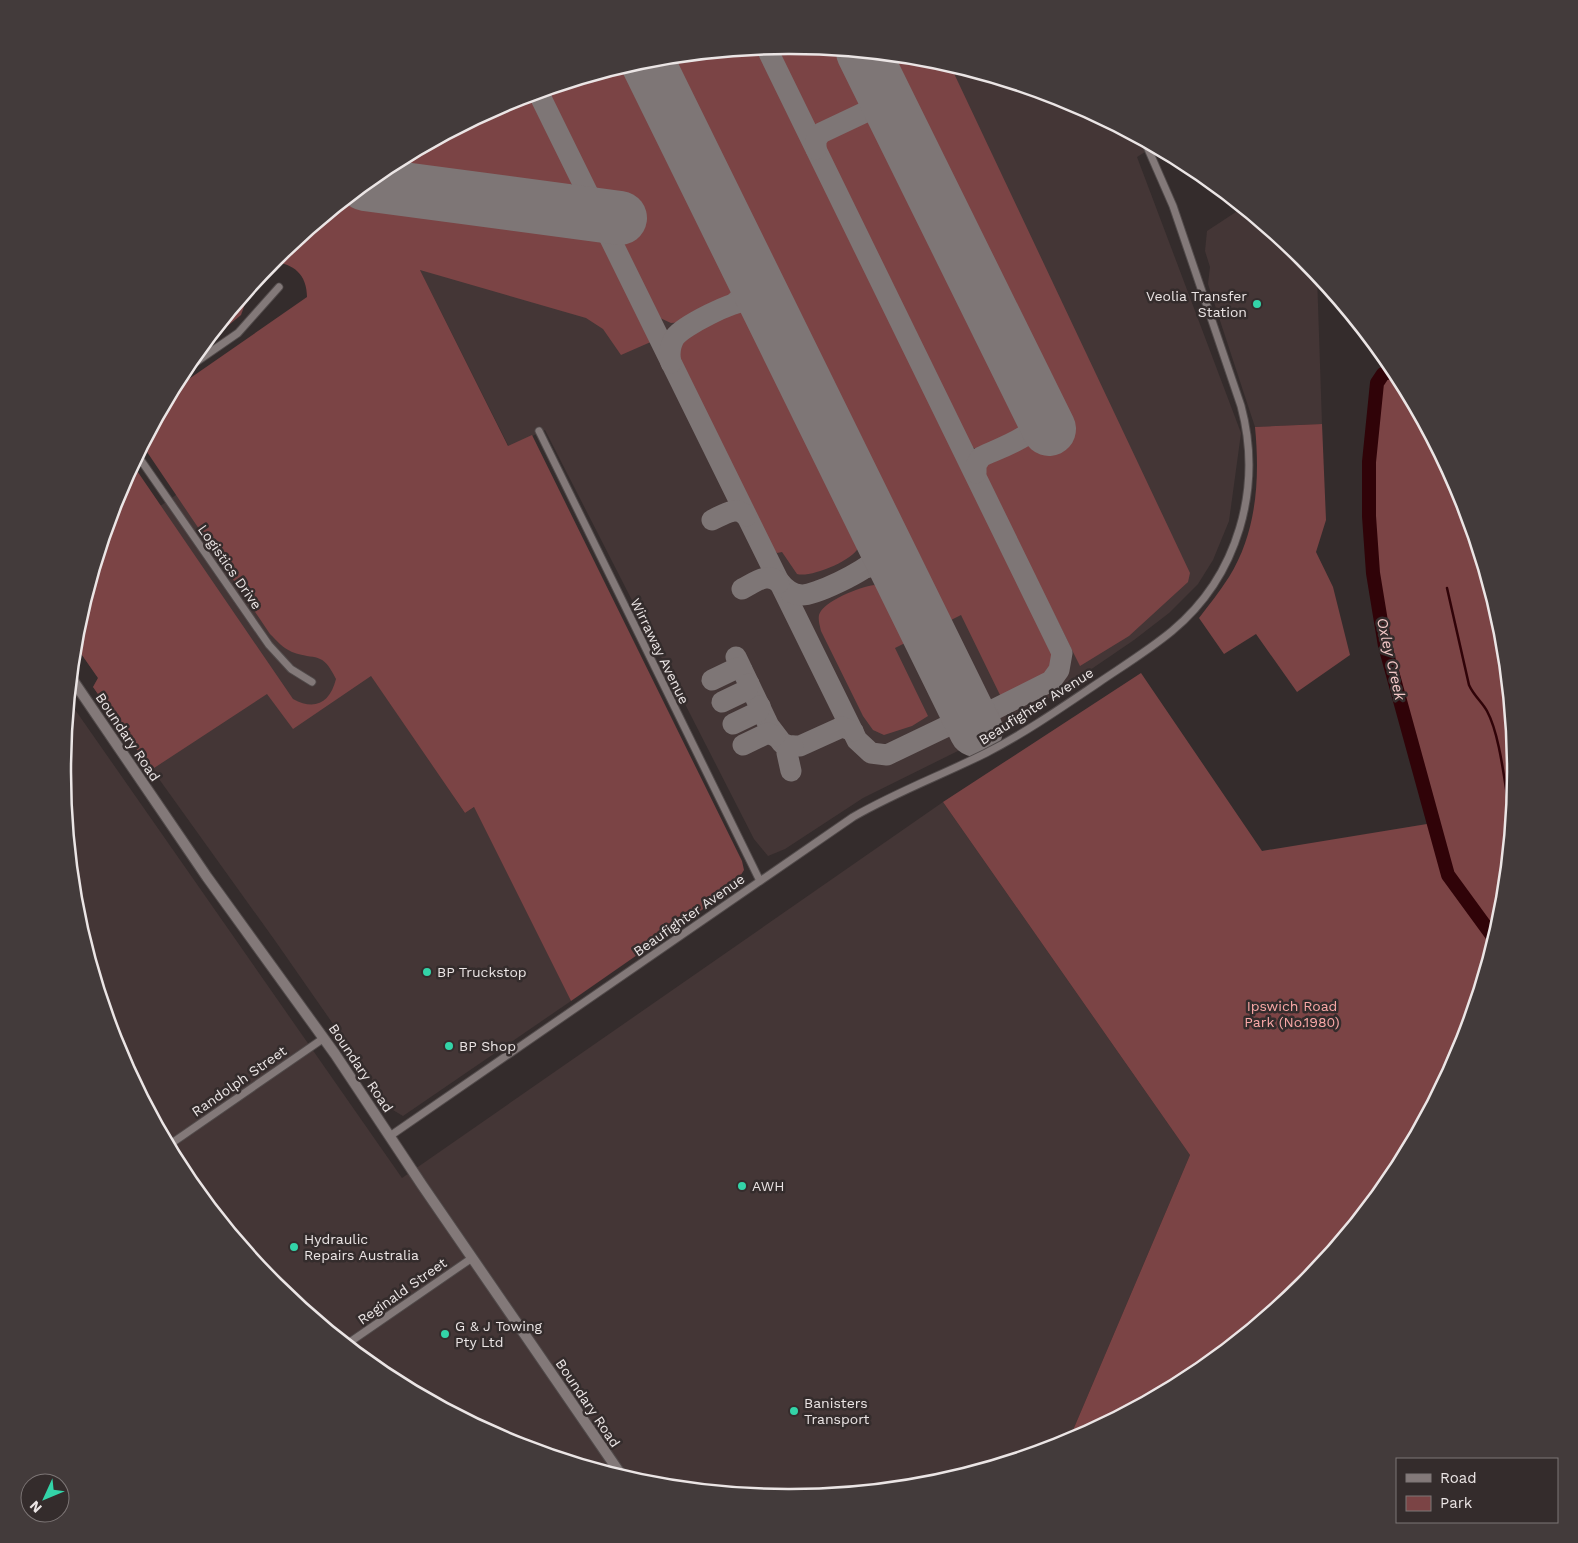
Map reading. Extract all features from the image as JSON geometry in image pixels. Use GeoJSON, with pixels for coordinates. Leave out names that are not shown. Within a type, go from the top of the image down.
{"type":"FeatureCollection","features":[{"type":"Feature","properties":{"kind":"main road","name":"Boundary Road"},"geometry":{"type":"LineString","coordinates":[[76,685],[207,877],[324,1038],[616,1468]]}},
{"type":"Feature","properties":{"kind":"street","name":"Beaufighter Avenue"},"geometry":{"type":"LineString","coordinates":[[390,1136],[760,881],[874,805],[992,749],[1070,702],[1173,631],[1196,608],[1221,573],[1238,535],[1248,498],[1250,474],[1248,435],[1231,374],[1173,206],[1148,150]]}},
{"type":"Feature","properties":{"kind":"street"},"geometry":{"type":"LineString","coordinates":[[205,355],[242,329],[279,286]]}},
{"type":"Feature","properties":{"kind":"street","name":"Wirraway Avenue"},"geometry":{"type":"LineString","coordinates":[[539,431],[760,881]]}},
{"type":"Feature","properties":{"kind":"street","name":"Logistics Drive"},"geometry":{"type":"LineString","coordinates":[[142,461],[269,645],[291,669],[312,682]]}},
{"type":"Feature","properties":{"kind":"street","name":"Randolph Street"},"geometry":{"type":"LineString","coordinates":[[174,1141],[324,1038]]}},
{"type":"Feature","properties":{"kind":"street","name":"Reginald Street"},"geometry":{"type":"LineString","coordinates":[[352,1341],[472,1258]]}},
{"type":"Feature","properties":{"kind":"shaded area"},"geometry":{"type":"Polygon","coordinates":[[[742,55],[836,55],[883,60],[975,78],[1064,108],[1142,147],[1145,152],[1137,157],[1241,433],[1229,521],[1213,560],[1198,584],[1169,613],[1134,640],[1024,715],[972,744],[863,798],[785,849],[768,856],[754,839],[545,430],[509,447],[420,270],[389,176],[430,150],[472,128],[514,108],[558,92],[603,78],[649,68],[695,60],[742,55]]]}},
{"type":"Feature","properties":{"kind":"shaded area"},"geometry":{"type":"Polygon","coordinates":[[[1237,211],[1297,264],[1317,286],[1322,424],[1255,427],[1208,284],[1210,267],[1205,251],[1207,231],[1237,211]]]}},
{"type":"Feature","properties":{"kind":"shaded area"},"geometry":{"type":"Polygon","coordinates":[[[220,464],[364,665],[465,813],[474,807],[571,1001],[403,1116],[393,1110],[276,942],[93,687],[98,678],[81,654],[96,586],[109,542],[220,464]]]}},
{"type":"Feature","properties":{"kind":"shaded area"},"geometry":{"type":"Polygon","coordinates":[[[74,709],[402,1178],[943,802],[1190,1155],[1073,1431],[1064,1435],[975,1465],[929,1475],[883,1483],[836,1488],[789,1489],[742,1488],[695,1483],[649,1475],[603,1465],[514,1435],[430,1393],[390,1368],[352,1341],[316,1311],[281,1279],[249,1245],[192,1170],[167,1130],[145,1089],[109,1002],[85,912],[77,865],[73,818],[71,772],[74,709]]]}},
{"type":"Feature","properties":{"kind":"green space"},"geometry":{"type":"Polygon","coordinates":[[[776,54],[852,57],[871,94],[869,102],[821,127],[812,126],[776,54]]]}},
{"type":"Feature","properties":{"kind":"green space"},"geometry":{"type":"Polygon","coordinates":[[[742,55],[762,55],[1054,646],[1055,657],[1053,666],[1041,680],[1004,698],[1001,697],[961,615],[945,623],[670,64],[742,55]]]}},
{"type":"Feature","properties":{"kind":"green space"},"geometry":{"type":"Polygon","coordinates":[[[879,60],[954,73],[1190,573],[1188,582],[1129,636],[1080,666],[982,470],[983,465],[990,459],[1066,422],[1017,322],[1005,316],[879,60]]]}},
{"type":"Feature","properties":{"kind":"green space"},"geometry":{"type":"Polygon","coordinates":[[[630,72],[737,289],[728,299],[682,322],[671,323],[660,318],[654,311],[619,239],[624,199],[597,195],[548,96],[603,78],[630,72]]]}},
{"type":"Feature","properties":{"kind":"green space"},"geometry":{"type":"Polygon","coordinates":[[[533,101],[573,183],[563,191],[515,185],[510,222],[593,233],[601,237],[653,341],[621,355],[603,329],[586,318],[420,270],[508,446],[532,435],[742,861],[744,870],[732,889],[571,1001],[474,807],[465,813],[371,676],[293,729],[267,694],[151,770],[93,687],[98,678],[81,654],[85,631],[109,541],[137,471],[293,699],[301,703],[315,704],[326,699],[330,694],[336,679],[327,664],[318,658],[292,652],[270,634],[147,451],[188,380],[307,297],[305,282],[302,277],[287,265],[282,263],[316,232],[352,202],[390,175],[430,150],[472,128],[533,101]]]}},
{"type":"Feature","properties":{"kind":"green space"},"geometry":{"type":"Polygon","coordinates":[[[871,114],[876,114],[883,119],[985,326],[983,340],[1023,420],[1022,426],[1012,436],[990,447],[977,450],[969,445],[821,145],[824,137],[871,114]]]}},
{"type":"Feature","properties":{"kind":"green space"},"geometry":{"type":"Polygon","coordinates":[[[245,303],[241,315],[226,327],[245,303]]]}},
{"type":"Feature","properties":{"kind":"green space"},"geometry":{"type":"Polygon","coordinates":[[[744,309],[749,312],[860,536],[859,547],[854,553],[839,563],[820,571],[803,575],[797,574],[782,552],[777,553],[769,544],[678,357],[678,349],[685,337],[720,317],[744,309]]]}},
{"type":"Feature","properties":{"kind":"green space","name":"Ipswich Road Park (No.1980)"},"geometry":{"type":"Polygon","coordinates":[[[1387,374],[1411,413],[1433,454],[1452,497],[1469,541],[1482,586],[1493,631],[1501,678],[1507,772],[1501,865],[1493,912],[1469,1002],[1433,1089],[1411,1130],[1386,1170],[1329,1245],[1297,1279],[1226,1341],[1148,1393],[1073,1431],[1190,1155],[943,802],[1141,673],[1262,851],[1433,823],[1390,667],[1380,618],[1373,564],[1370,456],[1374,397],[1379,382],[1387,374]]]}},
{"type":"Feature","properties":{"kind":"green space"},"geometry":{"type":"Polygon","coordinates":[[[1322,424],[1326,520],[1316,552],[1333,587],[1350,655],[1297,692],[1256,634],[1224,654],[1199,618],[1229,577],[1246,542],[1251,523],[1256,485],[1255,427],[1322,424]]]}},
{"type":"Feature","properties":{"kind":"green space"},"geometry":{"type":"Polygon","coordinates":[[[874,585],[886,589],[911,640],[895,648],[928,716],[912,726],[884,735],[873,730],[863,716],[821,631],[819,619],[822,610],[834,600],[874,585]]]}},
{"type":"Feature","properties":{"kind":"waterway","name":"Oxley Creek"},"geometry":{"type":"LineString","coordinates":[[1386,373],[1383,374],[1377,383],[1369,462],[1369,516],[1373,573],[1385,646],[1448,875],[1488,930]]}},
{"type":"Feature","properties":{"kind":"waterway"},"geometry":{"type":"LineString","coordinates":[[1447,588],[1469,685],[1487,711],[1492,722],[1506,790]]}},
{"type":"Feature","properties":{"kind":"taxiway"},"geometry":{"type":"LineString","coordinates":[[541,98],[857,740],[871,753],[887,755],[960,720],[981,716],[1051,681],[1059,670],[1062,653],[770,54]]}},
{"type":"Feature","properties":{"kind":"taxiway"},"geometry":{"type":"LineString","coordinates":[[866,58],[877,81],[878,89],[878,96],[870,109]]}},
{"type":"Feature","properties":{"kind":"taxiway"},"geometry":{"type":"LineString","coordinates":[[816,149],[816,140],[821,133],[876,107],[889,112],[894,117],[911,150]]}},
{"type":"Feature","properties":{"kind":"taxiway"},"geometry":{"type":"LineString","coordinates":[[715,201],[749,275],[746,292],[735,303]]}},
{"type":"Feature","properties":{"kind":"taxiway"},"geometry":{"type":"LineString","coordinates":[[671,363],[671,346],[675,337],[680,332],[721,309],[748,301],[760,305],[770,315],[805,382]]}},
{"type":"Feature","properties":{"kind":"taxiway"},"geometry":{"type":"LineString","coordinates":[[976,473],[976,465],[981,457],[1026,435],[1038,422],[1038,409],[1024,378]]}},
{"type":"Feature","properties":{"kind":"taxiway"},"geometry":{"type":"LineString","coordinates":[[779,581],[786,589],[792,592],[801,595],[808,594],[817,592],[851,576],[874,560],[879,547],[878,534],[846,465]]}},
{"type":"Feature","properties":{"kind":"taxiway"},"geometry":{"type":"LineString","coordinates":[[712,520],[734,511],[738,511],[746,516]]}},
{"type":"Feature","properties":{"kind":"taxiway"},"geometry":{"type":"LineString","coordinates":[[865,568],[878,566],[889,570],[898,577],[913,600],[930,635]]}},
{"type":"Feature","properties":{"kind":"taxiway"},"geometry":{"type":"LineString","coordinates":[[742,589],[766,578],[779,583]]}},
{"type":"Feature","properties":{"kind":"taxiway"},"geometry":{"type":"LineString","coordinates":[[935,647],[967,708],[978,714],[988,713]]}},
{"type":"Feature","properties":{"kind":"taxiway"},"geometry":{"type":"LineString","coordinates":[[736,657],[769,726],[782,743],[790,746],[800,746],[842,727],[853,731]]}},
{"type":"Feature","properties":{"kind":"taxiway"},"geometry":{"type":"LineString","coordinates":[[712,680],[737,668],[742,670]]}},
{"type":"Feature","properties":{"kind":"taxiway"},"geometry":{"type":"LineString","coordinates":[[722,702],[747,690],[749,684]]}},
{"type":"Feature","properties":{"kind":"taxiway"},"geometry":{"type":"LineString","coordinates":[[733,724],[758,712],[760,706]]}},
{"type":"Feature","properties":{"kind":"taxiway"},"geometry":{"type":"LineString","coordinates":[[743,745],[768,733],[775,736]]}},
{"type":"Feature","properties":{"kind":"taxiway"},"geometry":{"type":"LineString","coordinates":[[791,771],[787,753],[793,746]]}},
{"type":"Feature","properties":{"kind":"runway"},"geometry":{"type":"LineString","coordinates":[[866,58],[1049,429]]}},
{"type":"Feature","properties":{"kind":"runway"},"geometry":{"type":"LineString","coordinates":[[650,68],[976,730]]}},
{"type":"Feature","properties":{"kind":"runway"},"geometry":{"type":"LineString","coordinates":[[375,185],[620,218]]}},
{"type":"Feature","properties":{"kind":"place","name":"Veolia Transfer Station"},"geometry":{"type":"Point","coordinates":[1257,304]}},
{"type":"Feature","properties":{"kind":"place","name":"BP Truckstop"},"geometry":{"type":"Point","coordinates":[427,972]}},
{"type":"Feature","properties":{"kind":"place","name":"BP Shop"},"geometry":{"type":"Point","coordinates":[449,1046]}},
{"type":"Feature","properties":{"kind":"place","name":"AWH"},"geometry":{"type":"Point","coordinates":[742,1186]}},
{"type":"Feature","properties":{"kind":"place","name":"Hydraulic Repairs Australia"},"geometry":{"type":"Point","coordinates":[294,1247]}},
{"type":"Feature","properties":{"kind":"place","name":"G & J Towing Pty Ltd"},"geometry":{"type":"Point","coordinates":[445,1334]}},
{"type":"Feature","properties":{"kind":"place","name":"Banisters Transport"},"geometry":{"type":"Point","coordinates":[794,1411]}}]}
